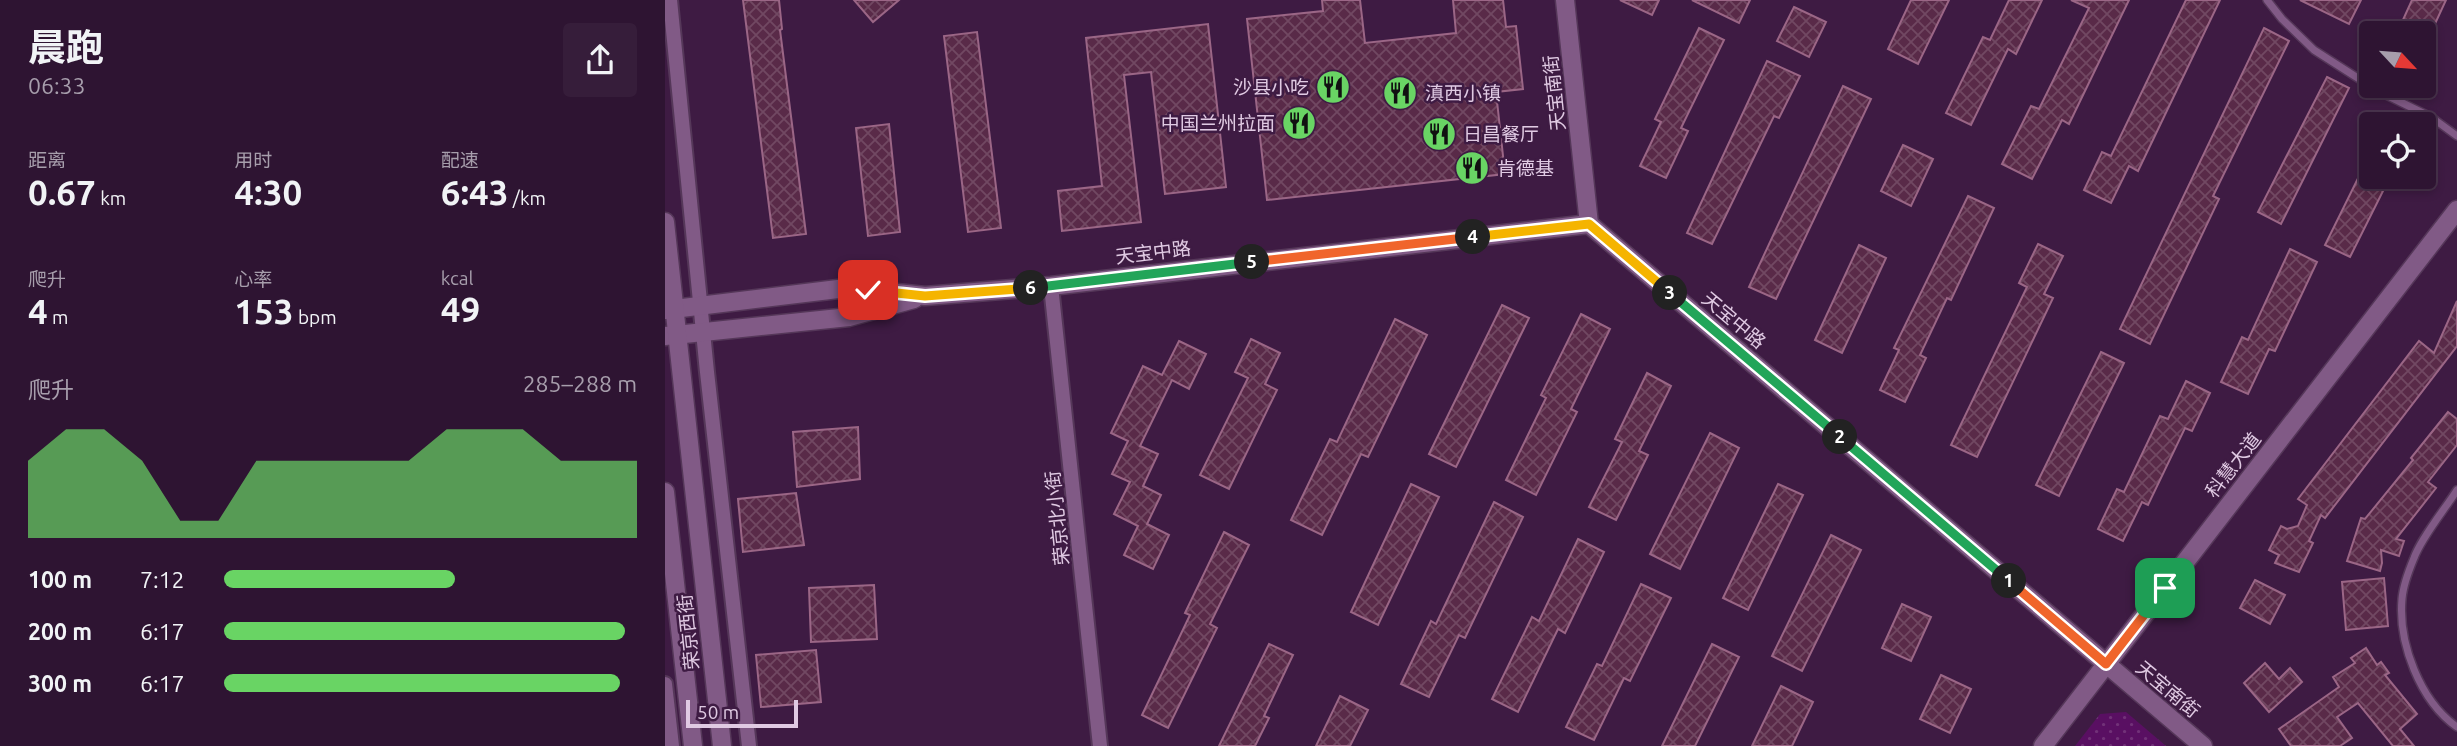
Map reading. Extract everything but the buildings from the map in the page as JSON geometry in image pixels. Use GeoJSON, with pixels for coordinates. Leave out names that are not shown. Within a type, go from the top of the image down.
{"type":"FeatureCollection","features":[{"type":"Feature","properties":{"kind":"street"},"geometry":{"type":"LineString","coordinates":[[670,0],[703,332],[749,746]]}},
{"type":"Feature","properties":{"kind":"street","name":"天宝南街"},"geometry":{"type":"LineString","coordinates":[[1565,0],[1589,224]]}},
{"type":"Feature","properties":{"kind":"street","name":"科慧大道"},"geometry":{"type":"LineString","coordinates":[[2043,746],[2457,210]]}},
{"type":"Feature","properties":{"kind":"street","name":"荣京西街"},"geometry":{"type":"LineString","coordinates":[[665,222],[671,336],[722,746]]}},
{"type":"Feature","properties":{"kind":"street","name":"天宝中路"},"geometry":{"type":"LineString","coordinates":[[669,309],[838,289],[925,296],[1051,286],[1589,224],[2106,664]]}},
{"type":"Feature","properties":{"kind":"street","name":"荣京北小街"},"geometry":{"type":"LineString","coordinates":[[1051,286],[1100,746]]}},
{"type":"Feature","properties":{"kind":"street","name":"天宝中路"},"geometry":{"type":"LineString","coordinates":[[671,336],[849,317],[925,296]]}},
{"type":"Feature","properties":{"kind":"street"},"geometry":{"type":"LineString","coordinates":[[665,492],[693,746]]}},
{"type":"Feature","properties":{"kind":"street","name":"天宝南街"},"geometry":{"type":"LineString","coordinates":[[2106,664],[2203,746]]}},
{"type":"Feature","properties":{"kind":"street"},"geometry":{"type":"LineString","coordinates":[[665,684],[672,746]]}},
{"type":"Feature","properties":{"kind":"lane"},"geometry":{"type":"LineString","coordinates":[[2267,0],[2314,50],[2378,91],[2431,117],[2457,136]]}},
{"type":"Feature","properties":{"kind":"lane"},"geometry":{"type":"LineString","coordinates":[[2457,490],[2414,555],[2402,598],[2405,641],[2421,683],[2444,718],[2457,727]]}},
{"type":"Feature","properties":{"kind":"shaded area"},"geometry":{"type":"Polygon","coordinates":[[[2126,712],[2166,746],[2075,746],[2100,714],[2126,712]]]}},
{"type":"Feature","properties":{"kind":"place","name":"沙县小吃"},"geometry":{"type":"Point","coordinates":[1333,87]}},
{"type":"Feature","properties":{"kind":"place","name":"滇西小镇"},"geometry":{"type":"Point","coordinates":[1400,93]}},
{"type":"Feature","properties":{"kind":"place","name":"中国兰州拉面"},"geometry":{"type":"Point","coordinates":[1299,123]}},
{"type":"Feature","properties":{"kind":"place","name":"日昌餐厅"},"geometry":{"type":"Point","coordinates":[1439,134]}},
{"type":"Feature","properties":{"kind":"place","name":"肯德基"},"geometry":{"type":"Point","coordinates":[1472,168]}},
{"type":"Feature","properties":{"kind":"route"},"geometry":{"type":"LineString","coordinates":[[868,290],[925,296],[1051,286],[1589,224],[2106,664],[2165,588]]}}]}
